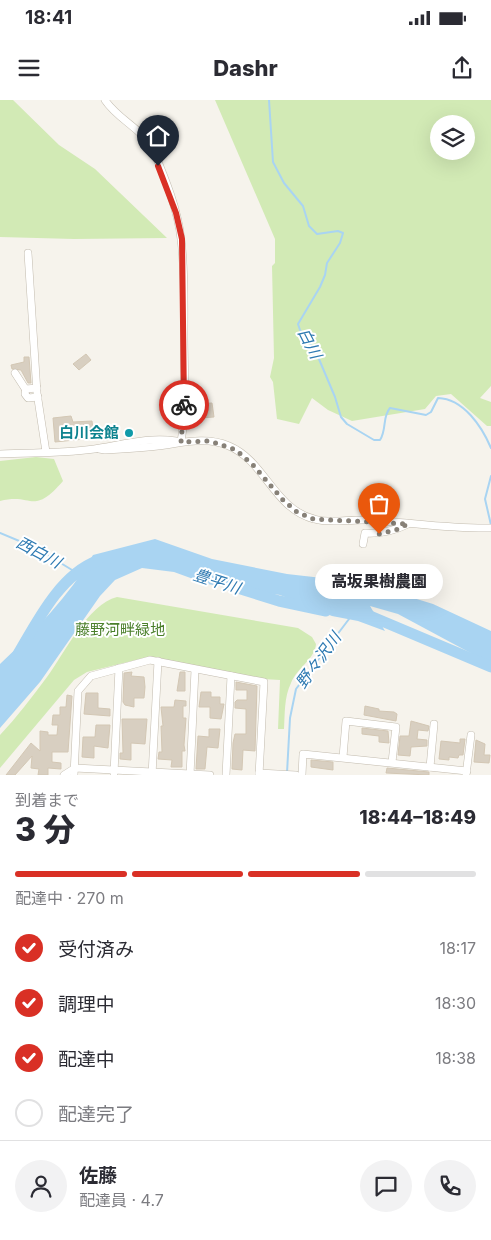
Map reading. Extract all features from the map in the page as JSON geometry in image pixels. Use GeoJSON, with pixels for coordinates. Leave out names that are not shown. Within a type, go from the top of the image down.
{"type":"FeatureCollection","features":[{"type":"Feature","properties":{"kind":"street"},"geometry":{"type":"LineString","coordinates":[[104,100],[123,121],[148,142],[154,152],[176,213],[182,239],[185,420],[181,442]]}},
{"type":"Feature","properties":{"kind":"street"},"geometry":{"type":"LineString","coordinates":[[28,253],[37,388],[46,452]]}},
{"type":"Feature","properties":{"kind":"street"},"geometry":{"type":"LineString","coordinates":[[15,373],[26,390],[27,398],[38,397]]}},
{"type":"Feature","properties":{"kind":"street"},"geometry":{"type":"LineString","coordinates":[[26,390],[37,388]]}},
{"type":"Feature","properties":{"kind":"street"},"geometry":{"type":"LineString","coordinates":[[0,454],[99,448],[123,443],[162,439],[181,442],[210,441],[236,450],[254,466],[283,500],[297,512],[313,519],[449,528],[491,528]]}},
{"type":"Feature","properties":{"kind":"street"},"geometry":{"type":"LineString","coordinates":[[363,544],[365,533],[379,534],[396,530],[408,524]]}},
{"type":"Feature","properties":{"kind":"street"},"geometry":{"type":"LineString","coordinates":[[75,772],[78,691],[91,676],[150,660],[264,682],[259,774],[296,775]]}},
{"type":"Feature","properties":{"kind":"street"},"geometry":{"type":"LineString","coordinates":[[152,773],[158,661]]}},
{"type":"Feature","properties":{"kind":"street"},"geometry":{"type":"LineString","coordinates":[[114,773],[119,668]]}},
{"type":"Feature","properties":{"kind":"street"},"geometry":{"type":"LineString","coordinates":[[190,775],[194,670]]}},
{"type":"Feature","properties":{"kind":"street"},"geometry":{"type":"LineString","coordinates":[[226,775],[231,676]]}},
{"type":"Feature","properties":{"kind":"street"},"geometry":{"type":"LineString","coordinates":[[342,757],[346,721],[396,727],[392,762]]}},
{"type":"Feature","properties":{"kind":"street"},"geometry":{"type":"LineString","coordinates":[[430,767],[434,724]]}},
{"type":"Feature","properties":{"kind":"street"},"geometry":{"type":"LineString","coordinates":[[302,775],[303,754],[392,762],[467,773],[471,735]]}},
{"type":"Feature","properties":{"kind":"street"},"geometry":{"type":"LineString","coordinates":[[64,775],[75,772],[210,775]]}},
{"type":"Feature","properties":{"kind":"green space"},"geometry":{"type":"Polygon","coordinates":[[[0,100],[13,100],[59,145],[95,169],[167,238],[74,239],[0,237],[0,100]]]}},
{"type":"Feature","properties":{"kind":"green space"},"geometry":{"type":"Polygon","coordinates":[[[215,100],[491,100],[491,386],[480,398],[491,402],[491,426],[487,426],[451,394],[436,396],[425,409],[352,421],[328,410],[312,398],[299,424],[277,419],[273,382],[270,377],[274,358],[272,266],[275,263],[275,239],[215,100]]]}},
{"type":"Feature","properties":{"kind":"green space"},"geometry":{"type":"Polygon","coordinates":[[[36,457],[54,459],[63,481],[53,492],[38,501],[11,499],[0,501],[0,461],[36,457]]]}},
{"type":"Feature","properties":{"kind":"green space","name":"藤野河畔緑地"},"geometry":{"type":"Polygon","coordinates":[[[117,597],[298,628],[312,637],[316,644],[313,654],[297,673],[287,694],[284,729],[278,729],[280,680],[263,679],[148,657],[87,672],[74,680],[0,768],[0,735],[47,677],[87,619],[96,609],[117,597]]]}},
{"type":"Feature","properties":{"kind":"water"},"geometry":{"type":"Polygon","coordinates":[[[155,539],[212,559],[287,574],[340,580],[433,604],[491,631],[491,664],[398,614],[370,606],[385,631],[358,621],[332,616],[280,595],[207,584],[174,572],[142,568],[115,580],[100,596],[40,682],[0,728],[0,664],[51,612],[73,585],[93,555],[155,539]]]}},
{"type":"Feature","properties":{"kind":"building"},"geometry":{"type":"Polygon","coordinates":[[[86,354],[91,360],[79,370],[73,364],[86,354]]]}},
{"type":"Feature","properties":{"kind":"building"},"geometry":{"type":"Polygon","coordinates":[[[24,357],[29,357],[31,383],[28,383],[21,370],[12,369],[11,365],[24,362],[24,357]]]}},
{"type":"Feature","properties":{"kind":"building"},"geometry":{"type":"Polygon","coordinates":[[[212,403],[214,417],[200,418],[198,404],[212,403]]]}},
{"type":"Feature","properties":{"kind":"building"},"geometry":{"type":"Polygon","coordinates":[[[71,416],[73,422],[92,421],[94,438],[55,442],[53,418],[71,416]]]}},
{"type":"Feature","properties":{"kind":"building"},"geometry":{"type":"Polygon","coordinates":[[[132,672],[131,676],[144,677],[145,687],[144,698],[134,698],[134,707],[125,705],[123,702],[124,673],[132,672]]]}},
{"type":"Feature","properties":{"kind":"building"},"geometry":{"type":"Polygon","coordinates":[[[180,672],[185,672],[185,691],[177,691],[180,672]]]}},
{"type":"Feature","properties":{"kind":"building"},"geometry":{"type":"Polygon","coordinates":[[[236,682],[257,686],[255,751],[243,750],[242,770],[232,769],[233,743],[235,734],[246,734],[246,709],[235,708],[235,702],[237,700],[247,700],[247,690],[236,690],[236,682]]]}},
{"type":"Feature","properties":{"kind":"building"},"geometry":{"type":"Polygon","coordinates":[[[201,692],[211,692],[211,697],[220,697],[220,704],[224,704],[221,719],[210,718],[210,707],[199,707],[201,692]]]}},
{"type":"Feature","properties":{"kind":"building"},"geometry":{"type":"Polygon","coordinates":[[[86,693],[98,693],[98,708],[110,709],[110,716],[84,714],[86,693]]]}},
{"type":"Feature","properties":{"kind":"building"},"geometry":{"type":"Polygon","coordinates":[[[67,695],[72,696],[68,752],[52,752],[52,762],[61,763],[61,769],[48,768],[48,775],[38,775],[39,769],[31,768],[32,756],[15,775],[6,775],[31,743],[40,751],[40,731],[48,732],[48,735],[57,735],[58,725],[52,725],[53,715],[60,715],[60,707],[66,707],[67,695]]]}},
{"type":"Feature","properties":{"kind":"building"},"geometry":{"type":"Polygon","coordinates":[[[175,700],[186,701],[186,706],[183,706],[183,718],[186,718],[185,751],[182,751],[182,767],[171,767],[172,760],[158,759],[159,752],[162,752],[161,726],[163,726],[161,707],[174,707],[175,700]]]}},
{"type":"Feature","properties":{"kind":"building"},"geometry":{"type":"Polygon","coordinates":[[[365,706],[379,709],[379,711],[394,712],[397,714],[396,721],[364,715],[365,706]]]}},
{"type":"Feature","properties":{"kind":"building"},"geometry":{"type":"Polygon","coordinates":[[[122,719],[147,719],[145,744],[131,743],[131,760],[120,759],[120,753],[123,753],[122,719]]]}},
{"type":"Feature","properties":{"kind":"building"},"geometry":{"type":"Polygon","coordinates":[[[411,721],[429,726],[428,731],[418,730],[417,739],[427,740],[427,746],[411,747],[410,756],[398,755],[400,736],[409,736],[411,721]]]}},
{"type":"Feature","properties":{"kind":"building"},"geometry":{"type":"Polygon","coordinates":[[[96,725],[110,725],[108,748],[94,746],[94,758],[82,757],[83,737],[95,737],[96,725]]]}},
{"type":"Feature","properties":{"kind":"building"},"geometry":{"type":"Polygon","coordinates":[[[362,728],[388,731],[389,743],[379,742],[379,736],[362,734],[362,728]]]}},
{"type":"Feature","properties":{"kind":"building"},"geometry":{"type":"Polygon","coordinates":[[[209,729],[220,729],[218,748],[207,747],[205,769],[196,769],[198,736],[209,737],[209,729]]]}},
{"type":"Feature","properties":{"kind":"building"},"geometry":{"type":"Polygon","coordinates":[[[460,739],[465,739],[463,755],[459,755],[458,758],[449,757],[449,760],[439,759],[441,741],[460,743],[460,739]]]}},
{"type":"Feature","properties":{"kind":"building"},"geometry":{"type":"Polygon","coordinates":[[[476,740],[485,744],[484,755],[490,755],[489,763],[474,762],[476,740]]]}},
{"type":"Feature","properties":{"kind":"building"},"geometry":{"type":"Polygon","coordinates":[[[311,760],[333,762],[333,770],[311,767],[311,760]]]}},
{"type":"Feature","properties":{"kind":"building"},"geometry":{"type":"Polygon","coordinates":[[[387,768],[429,772],[429,775],[386,773],[387,768]]]}},
{"type":"Feature","properties":{"kind":"waterway","name":"白川"},"geometry":{"type":"LineString","coordinates":[[269,100],[273,162],[284,183],[303,206],[309,226],[317,234],[338,231],[343,233],[340,243],[327,263],[320,287],[298,324],[300,330],[316,352],[335,397],[341,417],[347,424],[374,440],[380,440],[386,415],[390,408],[426,415],[431,412],[438,398],[456,403],[464,409],[483,431],[491,448]]}},
{"type":"Feature","properties":{"kind":"waterway","name":"白川"},"geometry":{"type":"LineString","coordinates":[[491,476],[485,499],[491,525]]}},
{"type":"Feature","properties":{"kind":"waterway","name":"西白川"},"geometry":{"type":"LineString","coordinates":[[0,533],[36,548],[77,573]]}},
{"type":"Feature","properties":{"kind":"waterway","name":"豊平川"},"geometry":{"type":"LineString","coordinates":[[18,654],[42,614],[61,588],[72,577],[97,561]]}},
{"type":"Feature","properties":{"kind":"waterway","name":"豊平川"},"geometry":{"type":"LineString","coordinates":[[228,585],[279,601],[326,611]]}},
{"type":"Feature","properties":{"kind":"waterway","name":"豊平川"},"geometry":{"type":"LineString","coordinates":[[363,613],[491,667]]}},
{"type":"Feature","properties":{"kind":"waterway","name":"野々沢川"},"geometry":{"type":"LineString","coordinates":[[287,773],[290,718],[296,689],[349,619]]}},
{"type":"Feature","properties":{"kind":"way so far"},"geometry":{"type":"LineString","coordinates":[[184,405],[185,420],[181,442],[210,441],[236,450],[254,466],[283,500],[297,512],[313,519],[331,521],[364,520],[408,524],[396,530],[379,534]]}},
{"type":"Feature","properties":{"kind":"place","name":"白川会館"},"geometry":{"type":"Point","coordinates":[129,433]}},
{"type":"Feature","properties":{"kind":"place","name":"高坂果樹農園"},"geometry":{"type":"Point","coordinates":[379,534]}},
{"type":"Feature","properties":{"kind":"route"},"geometry":{"type":"LineString","coordinates":[[158,166],[176,213],[182,239],[184,405]]}}]}
